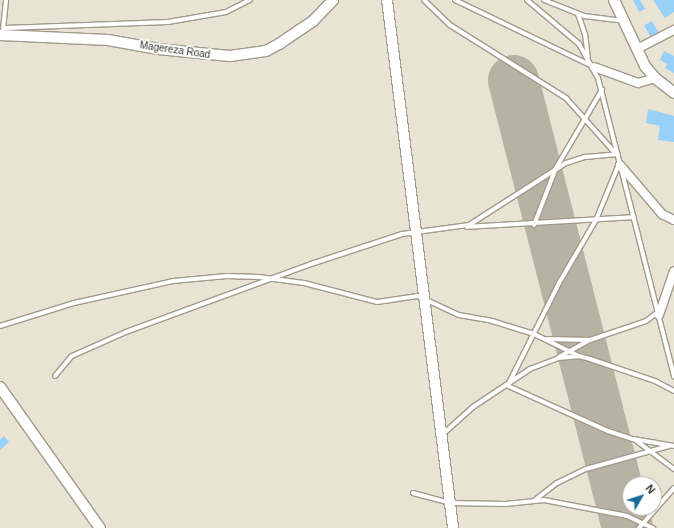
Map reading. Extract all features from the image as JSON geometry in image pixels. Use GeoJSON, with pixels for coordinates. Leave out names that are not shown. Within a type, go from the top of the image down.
{"type":"FeatureCollection","features":[{"type":"Feature","properties":{"kind":"street","name":"Magereza Road"},"geometry":{"type":"LineString","coordinates":[[2,32],[108,40],[158,49],[230,56],[266,51],[279,44],[314,21],[333,0]]}},
{"type":"Feature","properties":{"kind":"street"},"geometry":{"type":"LineString","coordinates":[[387,0],[453,528]]}},
{"type":"Feature","properties":{"kind":"street"},"geometry":{"type":"LineString","coordinates":[[614,0],[637,49],[654,78],[674,93]]}},
{"type":"Feature","properties":{"kind":"street"},"geometry":{"type":"LineString","coordinates":[[637,49],[674,30]]}},
{"type":"Feature","properties":{"kind":"street"},"geometry":{"type":"LineString","coordinates":[[594,67],[638,83],[654,78]]}},
{"type":"Feature","properties":{"kind":"street"},"geometry":{"type":"LineString","coordinates":[[620,164],[662,214],[674,220]]}},
{"type":"Feature","properties":{"kind":"street"},"geometry":{"type":"LineString","coordinates":[[658,313],[674,271]]}},
{"type":"Feature","properties":{"kind":"street"},"geometry":{"type":"LineString","coordinates":[[0,387],[100,528]]}},
{"type":"Feature","properties":{"kind":"lane"},"geometry":{"type":"LineString","coordinates":[[6,0],[2,32],[168,22],[226,12],[250,0]]}},
{"type":"Feature","properties":{"kind":"lane"},"geometry":{"type":"LineString","coordinates":[[424,0],[450,25],[566,98],[584,120],[617,154]]}},
{"type":"Feature","properties":{"kind":"lane"},"geometry":{"type":"LineString","coordinates":[[454,0],[594,67]]}},
{"type":"Feature","properties":{"kind":"lane"},"geometry":{"type":"LineString","coordinates":[[527,0],[573,39],[594,67],[602,89],[617,154],[674,376]]}},
{"type":"Feature","properties":{"kind":"lane"},"geometry":{"type":"LineString","coordinates":[[544,0],[578,14],[624,22]]}},
{"type":"Feature","properties":{"kind":"lane"},"geometry":{"type":"LineString","coordinates":[[578,14],[585,34],[588,57]]}},
{"type":"Feature","properties":{"kind":"lane"},"geometry":{"type":"LineString","coordinates":[[534,224],[556,168],[602,89]]}},
{"type":"Feature","properties":{"kind":"lane"},"geometry":{"type":"LineString","coordinates":[[463,227],[476,222],[556,168],[576,159],[617,154]]}},
{"type":"Feature","properties":{"kind":"lane"},"geometry":{"type":"LineString","coordinates":[[507,384],[560,283],[596,220],[620,164]]}},
{"type":"Feature","properties":{"kind":"lane"},"geometry":{"type":"LineString","coordinates":[[55,376],[67,359],[76,353],[270,278],[402,234],[463,227],[634,217]]}},
{"type":"Feature","properties":{"kind":"lane"},"geometry":{"type":"LineString","coordinates":[[0,326],[81,301],[173,281],[227,276],[270,278],[304,284],[371,302],[418,296],[459,315],[492,321],[534,334],[547,339],[579,356],[655,381],[674,391]]}},
{"type":"Feature","properties":{"kind":"lane"},"geometry":{"type":"LineString","coordinates":[[441,437],[460,416],[530,369],[558,358],[590,340],[637,326],[658,313]]}},
{"type":"Feature","properties":{"kind":"lane"},"geometry":{"type":"LineString","coordinates":[[547,339],[590,340]]}},
{"type":"Feature","properties":{"kind":"lane"},"geometry":{"type":"LineString","coordinates":[[558,358],[579,356]]}},
{"type":"Feature","properties":{"kind":"lane"},"geometry":{"type":"LineString","coordinates":[[507,384],[595,426],[634,439],[672,446]]}},
{"type":"Feature","properties":{"kind":"lane"},"geometry":{"type":"LineString","coordinates":[[634,439],[674,469]]}},
{"type":"Feature","properties":{"kind":"lane"},"geometry":{"type":"LineString","coordinates":[[535,500],[557,483],[586,469],[672,446]]}},
{"type":"Feature","properties":{"kind":"lane"},"geometry":{"type":"LineString","coordinates":[[639,528],[674,488]]}},
{"type":"Feature","properties":{"kind":"lane"},"geometry":{"type":"LineString","coordinates":[[413,493],[450,503],[506,504],[535,500],[579,506],[644,522],[653,528]]}},
{"type":"Feature","properties":{"kind":"building"},"geometry":{"type":"Polygon","coordinates":[[[633,0],[640,0],[645,9],[639,12],[633,0]]]}},
{"type":"Feature","properties":{"kind":"building"},"geometry":{"type":"Polygon","coordinates":[[[653,0],[674,0],[674,12],[665,18],[653,0]]]}},
{"type":"Feature","properties":{"kind":"building"},"geometry":{"type":"Polygon","coordinates":[[[652,21],[658,32],[650,37],[644,25],[652,21]]]}},
{"type":"Feature","properties":{"kind":"building"},"geometry":{"type":"Polygon","coordinates":[[[664,51],[674,56],[674,73],[665,68],[667,64],[660,60],[664,51]]]}},
{"type":"Feature","properties":{"kind":"building"},"geometry":{"type":"Polygon","coordinates":[[[648,109],[674,116],[674,142],[658,140],[660,126],[646,123],[648,109]]]}},
{"type":"Feature","properties":{"kind":"building"},"geometry":{"type":"Polygon","coordinates":[[[4,436],[9,442],[0,450],[0,440],[4,436]]]}},
{"type":"Feature","properties":{"kind":"runway"},"geometry":{"type":"LineString","coordinates":[[513,80],[627,528]]}}]}
